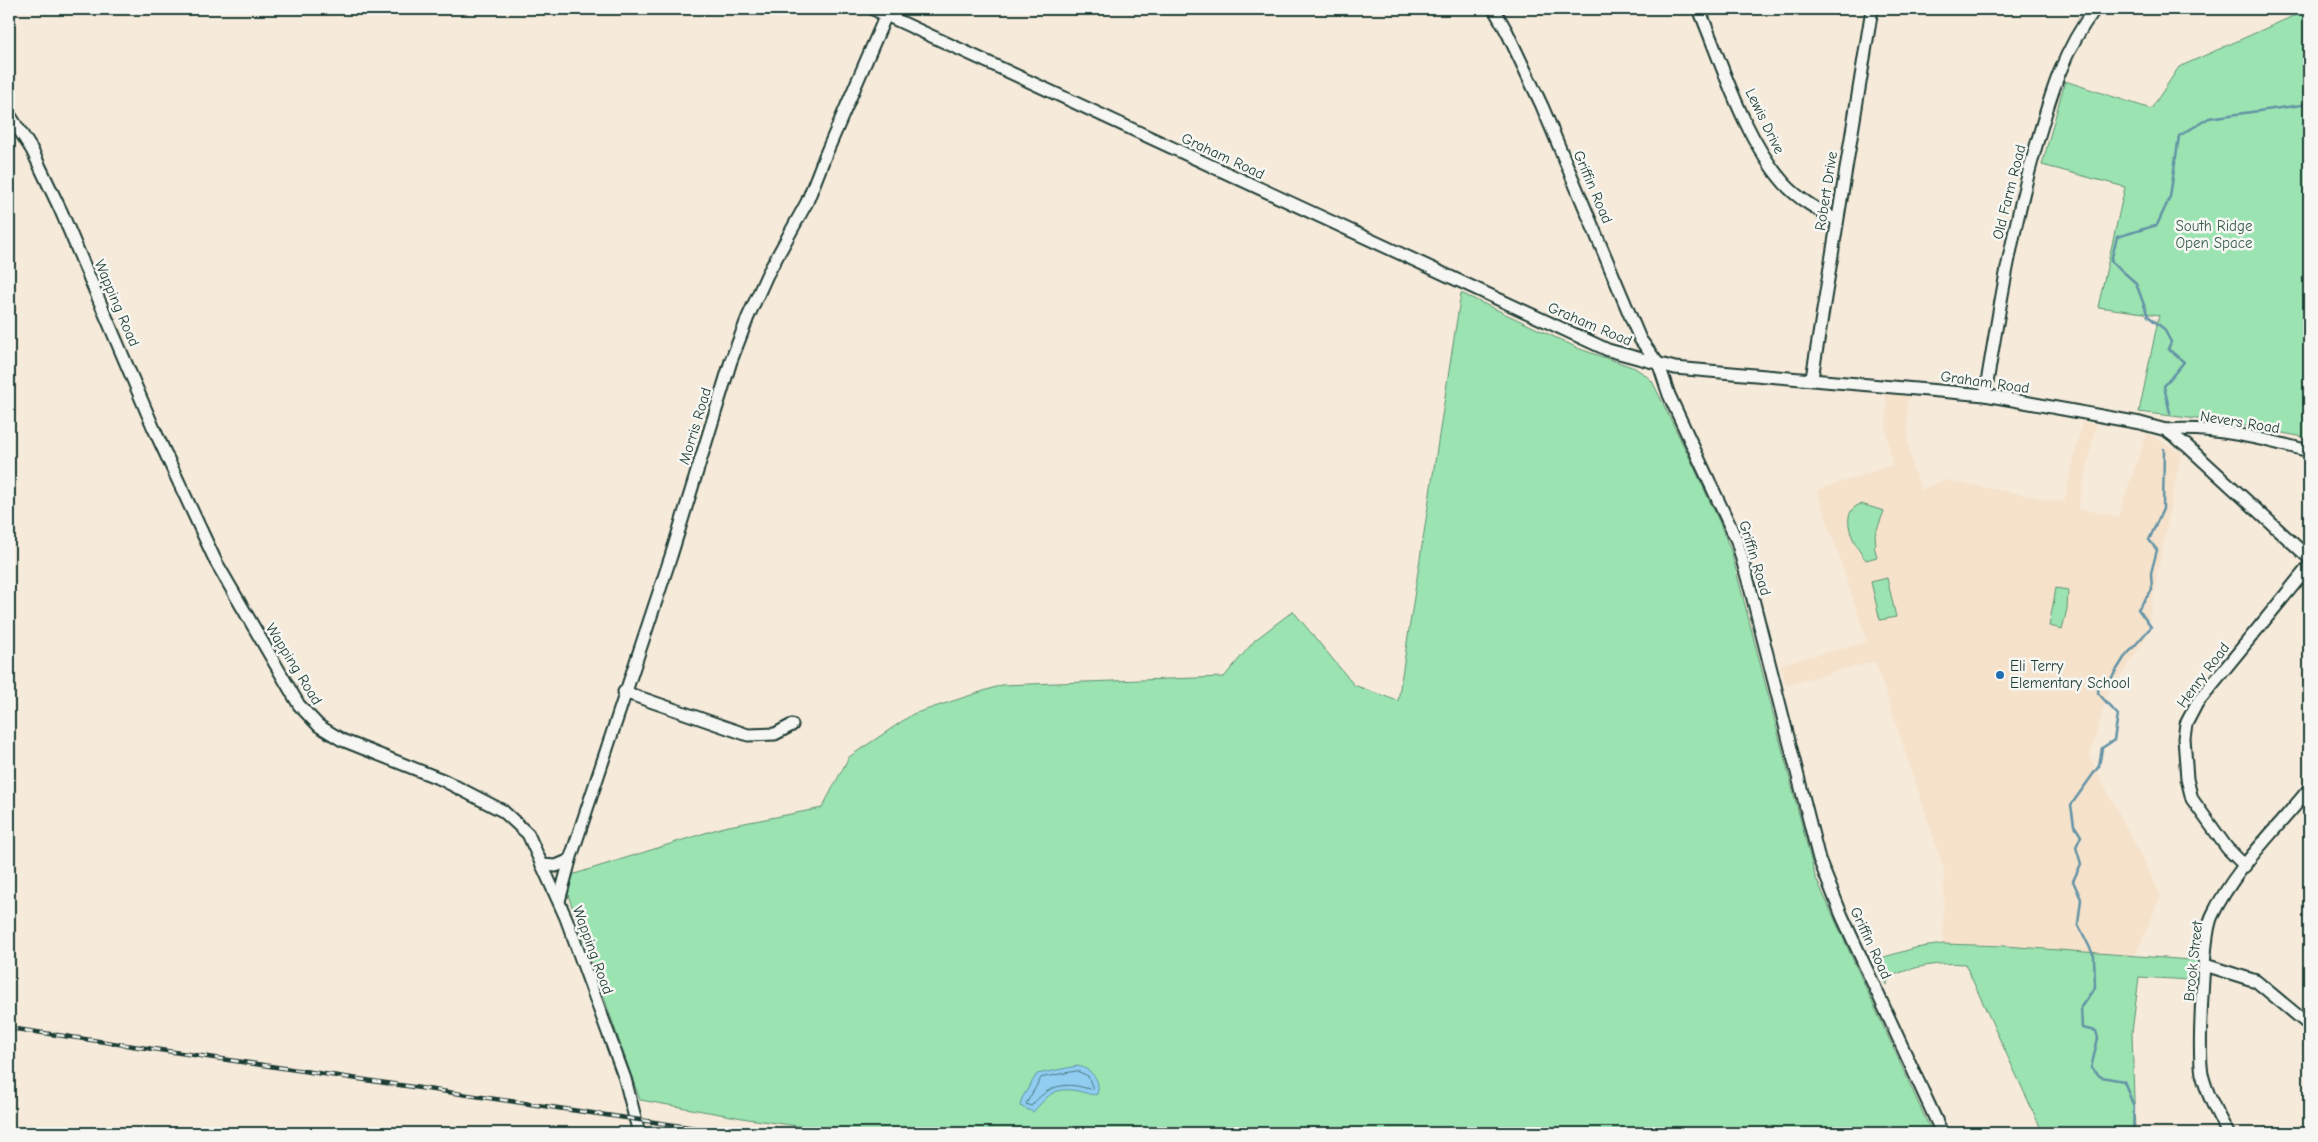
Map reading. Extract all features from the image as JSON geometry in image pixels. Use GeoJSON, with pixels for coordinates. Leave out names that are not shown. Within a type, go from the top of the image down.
{"type":"FeatureCollection","features":[{"type":"Feature","properties":{"kind":"street","name":"Graham Road"},"geometry":{"type":"LineString","coordinates":[[873,9],[1608,350],[1675,368],[1812,378],[1985,395],[2140,423],[2166,430],[2186,445],[2309,558]]}},
{"type":"Feature","properties":{"kind":"street","name":"Griffin Road"},"geometry":{"type":"LineString","coordinates":[[1494,9],[1507,32],[1546,115],[1640,339],[1659,365],[1669,395],[1737,541],[1818,859],[1826,882],[1942,1133]]}},
{"type":"Feature","properties":{"kind":"street","name":"Lewis Drive"},"geometry":{"type":"LineString","coordinates":[[1699,9],[1740,108],[1763,157],[1785,184],[1814,208],[1837,220]]}},
{"type":"Feature","properties":{"kind":"street","name":"Robert Drive"},"geometry":{"type":"LineString","coordinates":[[1812,378],[1872,9]]}},
{"type":"Feature","properties":{"kind":"street","name":"Old Farm Road"},"geometry":{"type":"LineString","coordinates":[[1985,395],[2005,270],[2049,100],[2066,55],[2082,25],[2095,9]]}},
{"type":"Feature","properties":{"kind":"street","name":"Morris Road"},"geometry":{"type":"LineString","coordinates":[[559,901],[570,860],[624,692],[671,556],[731,361],[767,275],[807,202],[886,15]]}},
{"type":"Feature","properties":{"kind":"street","name":"Wapping Road"},"geometry":{"type":"LineString","coordinates":[[9,114],[32,150],[61,211],[154,429],[216,562],[299,705],[319,726],[342,740],[443,780],[503,811],[528,834],[559,901],[625,1079],[638,1133]]}},
{"type":"Feature","properties":{"kind":"street","name":"Nevers Road"},"geometry":{"type":"LineString","coordinates":[[2166,430],[2182,429],[2235,434],[2309,451]]}},
{"type":"Feature","properties":{"kind":"street","name":"Henry Road"},"geometry":{"type":"LineString","coordinates":[[2245,866],[2227,848],[2192,799],[2186,779],[2184,738],[2186,724],[2197,703],[2309,566]]}},
{"type":"Feature","properties":{"kind":"street"},"geometry":{"type":"LineString","coordinates":[[624,692],[748,735],[775,734],[792,725]]}},
{"type":"Feature","properties":{"kind":"street","name":"Brook Street"},"geometry":{"type":"LineString","coordinates":[[2228,1133],[2219,1118],[2202,1074],[2200,1048],[2204,965],[2211,917],[2245,866],[2309,792]]}},
{"type":"Feature","properties":{"kind":"street"},"geometry":{"type":"LineString","coordinates":[[542,866],[556,866],[570,860]]}},
{"type":"Feature","properties":{"kind":"street"},"geometry":{"type":"LineString","coordinates":[[2204,965],[2256,982],[2309,1025]]}},
{"type":"Feature","properties":{"kind":"shaded area","name":"Eli Terry Elementary School"},"geometry":{"type":"Polygon","coordinates":[[[1884,393],[1911,397],[1907,403],[1908,440],[1913,469],[1921,490],[1944,480],[2064,502],[2082,422],[2096,425],[2078,509],[2118,516],[2147,433],[2181,453],[2145,640],[2107,695],[2090,757],[2161,895],[2135,957],[2005,946],[1943,944],[1944,870],[1875,661],[1786,685],[1781,664],[1867,642],[1817,490],[1892,465],[1886,430],[1887,400],[1884,393]]]}},
{"type":"Feature","properties":{"kind":"green space","name":"South Ridge Open Space"},"geometry":{"type":"Polygon","coordinates":[[[2309,9],[2309,438],[2230,423],[2139,412],[2159,315],[2098,307],[2125,187],[2042,165],[2065,81],[2151,109],[2179,67],[2309,9]]]}},
{"type":"Feature","properties":{"kind":"green space"},"geometry":{"type":"Polygon","coordinates":[[[1461,293],[1580,349],[1635,368],[1652,381],[1719,521],[1731,551],[1815,876],[1932,1133],[847,1133],[748,1119],[640,1100],[562,878],[724,827],[822,808],[849,757],[913,714],[1002,685],[1224,677],[1255,640],[1293,611],[1354,685],[1398,701],[1461,293]]]}},
{"type":"Feature","properties":{"kind":"green space"},"geometry":{"type":"Polygon","coordinates":[[[1861,504],[1884,511],[1875,535],[1876,545],[1874,546],[1877,557],[1866,560],[1853,539],[1849,522],[1850,514],[1854,508],[1861,504]]]}},
{"type":"Feature","properties":{"kind":"green space"},"geometry":{"type":"Polygon","coordinates":[[[1887,578],[1896,617],[1880,620],[1871,582],[1887,578]]]}},
{"type":"Feature","properties":{"kind":"green space"},"geometry":{"type":"Polygon","coordinates":[[[2056,588],[2068,590],[2067,609],[2062,629],[2049,626],[2056,588]]]}},
{"type":"Feature","properties":{"kind":"green space"},"geometry":{"type":"Polygon","coordinates":[[[1943,944],[2005,946],[2191,960],[2198,956],[2196,984],[2189,980],[2139,977],[2132,1032],[2135,1133],[2043,1133],[1965,964],[1936,964],[1917,968],[1890,977],[1886,985],[1872,954],[1881,958],[1915,948],[1943,944]]]}},
{"type":"Feature","properties":{"kind":"water"},"geometry":{"type":"Polygon","coordinates":[[[1077,1066],[1086,1069],[1094,1076],[1098,1084],[1097,1094],[1091,1095],[1073,1090],[1058,1091],[1048,1096],[1033,1112],[1020,1106],[1022,1098],[1037,1074],[1077,1066]]]}},
{"type":"Feature","properties":{"kind":"waterway"},"geometry":{"type":"LineString","coordinates":[[2170,413],[2164,386],[2184,362],[2168,349],[2171,342],[2164,329],[2148,316],[2136,283],[2111,261],[2117,237],[2157,225],[2170,197],[2179,136],[2209,118],[2309,104]]}},
{"type":"Feature","properties":{"kind":"waterway"},"geometry":{"type":"LineString","coordinates":[[2133,1133],[2134,1107],[2124,1081],[2101,1077],[2091,1068],[2098,1038],[2096,1031],[2082,1028],[2081,1007],[2095,987],[2094,956],[2078,924],[2081,899],[2073,881],[2081,864],[2076,847],[2081,836],[2074,825],[2071,805],[2099,766],[2102,748],[2114,740],[2118,715],[2098,693],[2099,682],[2111,679],[2124,658],[2151,627],[2138,609],[2152,590],[2151,573],[2157,550],[2149,540],[2163,509],[2164,449]]}},
{"type":"Feature","properties":{"kind":"railway"},"geometry":{"type":"LineString","coordinates":[[9,1028],[729,1133]]}},
{"type":"Feature","properties":{"kind":"place","name":"Eli Terry Elementary School"},"geometry":{"type":"Point","coordinates":[2000,675]}}]}
